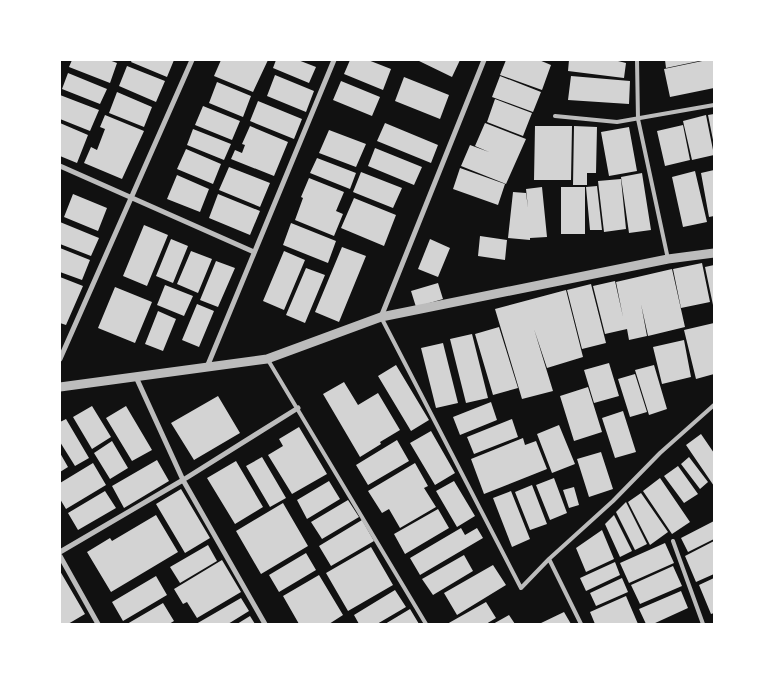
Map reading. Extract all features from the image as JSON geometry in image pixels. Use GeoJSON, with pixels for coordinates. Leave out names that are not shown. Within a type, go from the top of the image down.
{"type":"FeatureCollection","features":[{"type":"Feature","properties":{"kind":"street"},"geometry":{"type":"LineString","coordinates":[[60,358],[192,60]]}},
{"type":"Feature","properties":{"kind":"street"},"geometry":{"type":"LineString","coordinates":[[207,367],[334,60]]}},
{"type":"Feature","properties":{"kind":"street"},"geometry":{"type":"LineString","coordinates":[[381,318],[484,60]]}},
{"type":"Feature","properties":{"kind":"street"},"geometry":{"type":"LineString","coordinates":[[60,166],[254,252]]}},
{"type":"Feature","properties":{"kind":"street"},"geometry":{"type":"LineString","coordinates":[[60,386],[267,359],[381,318],[668,260],[714,253]]}},
{"type":"Feature","properties":{"kind":"street"},"geometry":{"type":"LineString","coordinates":[[136,377],[183,480],[265,624]]}},
{"type":"Feature","properties":{"kind":"street"},"geometry":{"type":"LineString","coordinates":[[60,552],[183,480],[298,408]]}},
{"type":"Feature","properties":{"kind":"street"},"geometry":{"type":"LineString","coordinates":[[60,556],[98,624]]}},
{"type":"Feature","properties":{"kind":"lane"},"geometry":{"type":"LineString","coordinates":[[637,60],[638,119],[668,260]]}},
{"type":"Feature","properties":{"kind":"lane"},"geometry":{"type":"LineString","coordinates":[[555,116],[617,122],[714,105]]}},
{"type":"Feature","properties":{"kind":"lane"},"geometry":{"type":"LineString","coordinates":[[381,318],[522,588],[549,559],[613,500],[660,453],[714,405]]}},
{"type":"Feature","properties":{"kind":"lane"},"geometry":{"type":"LineString","coordinates":[[267,359],[426,624]]}},
{"type":"Feature","properties":{"kind":"lane"},"geometry":{"type":"LineString","coordinates":[[673,541],[703,624]]}},
{"type":"Feature","properties":{"kind":"lane"},"geometry":{"type":"LineString","coordinates":[[549,559],[580,624]]}},
{"type":"Feature","properties":{"kind":"building"},"geometry":{"type":"Polygon","coordinates":[[[72,60],[109,60],[117,63],[110,83],[69,67],[72,60]]]}},
{"type":"Feature","properties":{"kind":"building"},"geometry":{"type":"Polygon","coordinates":[[[132,60],[174,60],[167,77],[131,62],[132,60]]]}},
{"type":"Feature","properties":{"kind":"building"},"geometry":{"type":"Polygon","coordinates":[[[221,60],[268,60],[253,92],[214,76],[221,60]]]}},
{"type":"Feature","properties":{"kind":"building"},"geometry":{"type":"Polygon","coordinates":[[[276,60],[298,60],[316,67],[309,83],[273,68],[276,60]]]}},
{"type":"Feature","properties":{"kind":"building"},"geometry":{"type":"Polygon","coordinates":[[[350,60],[368,60],[391,69],[383,90],[344,74],[350,60]]]}},
{"type":"Feature","properties":{"kind":"building"},"geometry":{"type":"Polygon","coordinates":[[[417,60],[460,60],[452,77],[417,60]]]}},
{"type":"Feature","properties":{"kind":"building"},"geometry":{"type":"Polygon","coordinates":[[[506,60],[539,60],[551,65],[542,90],[500,75],[506,60]]]}},
{"type":"Feature","properties":{"kind":"building"},"geometry":{"type":"Polygon","coordinates":[[[569,60],[614,60],[626,63],[624,78],[568,71],[569,60]]]}},
{"type":"Feature","properties":{"kind":"building"},"geometry":{"type":"Polygon","coordinates":[[[665,60],[699,60],[699,61],[666,68],[665,60]]]}},
{"type":"Feature","properties":{"kind":"building"},"geometry":{"type":"Polygon","coordinates":[[[714,60],[714,88],[670,97],[664,69],[714,60]]]}},
{"type":"Feature","properties":{"kind":"building"},"geometry":{"type":"Polygon","coordinates":[[[127,66],[165,81],[156,102],[119,86],[127,66]]]}},
{"type":"Feature","properties":{"kind":"building"},"geometry":{"type":"Polygon","coordinates":[[[68,73],[107,89],[100,104],[62,89],[68,73]]]}},
{"type":"Feature","properties":{"kind":"building"},"geometry":{"type":"Polygon","coordinates":[[[275,75],[314,91],[306,112],[267,96],[275,75]]]}},
{"type":"Feature","properties":{"kind":"building"},"geometry":{"type":"Polygon","coordinates":[[[500,76],[541,92],[533,112],[492,97],[500,76]]]}},
{"type":"Feature","properties":{"kind":"building"},"geometry":{"type":"Polygon","coordinates":[[[571,76],[630,81],[629,104],[568,100],[571,76]]]}},
{"type":"Feature","properties":{"kind":"building"},"geometry":{"type":"Polygon","coordinates":[[[404,77],[449,95],[440,119],[395,101],[404,77]]]}},
{"type":"Feature","properties":{"kind":"building"},"geometry":{"type":"Polygon","coordinates":[[[341,81],[380,97],[372,116],[333,100],[341,81]]]}},
{"type":"Feature","properties":{"kind":"building"},"geometry":{"type":"Polygon","coordinates":[[[217,82],[251,96],[243,117],[209,103],[217,82]]]}},
{"type":"Feature","properties":{"kind":"building"},"geometry":{"type":"Polygon","coordinates":[[[117,92],[152,107],[144,127],[109,113],[117,92]]]}},
{"type":"Feature","properties":{"kind":"building"},"geometry":{"type":"Polygon","coordinates":[[[60,95],[99,110],[90,131],[60,119],[60,95]]]}},
{"type":"Feature","properties":{"kind":"building"},"geometry":{"type":"Polygon","coordinates":[[[495,99],[532,113],[523,136],[487,122],[495,99]]]}},
{"type":"Feature","properties":{"kind":"building"},"geometry":{"type":"Polygon","coordinates":[[[258,101],[302,119],[294,139],[250,121],[258,101]]]}},
{"type":"Feature","properties":{"kind":"building"},"geometry":{"type":"Polygon","coordinates":[[[203,106],[240,121],[232,140],[195,125],[203,106]]]}},
{"type":"Feature","properties":{"kind":"building"},"geometry":{"type":"Polygon","coordinates":[[[714,114],[714,140],[713,140],[708,115],[714,114]]]}},
{"type":"Feature","properties":{"kind":"building"},"geometry":{"type":"Polygon","coordinates":[[[105,115],[144,131],[122,179],[84,163],[91,147],[97,150],[105,129],[100,127],[105,115]]]}},
{"type":"Feature","properties":{"kind":"building"},"geometry":{"type":"Polygon","coordinates":[[[706,115],[714,155],[692,160],[683,121],[706,115]]]}},
{"type":"Feature","properties":{"kind":"building"},"geometry":{"type":"Polygon","coordinates":[[[60,123],[88,135],[77,163],[60,156],[60,123]]]}},
{"type":"Feature","properties":{"kind":"building"},"geometry":{"type":"Polygon","coordinates":[[[385,123],[438,145],[431,163],[377,141],[385,123]]]}},
{"type":"Feature","properties":{"kind":"building"},"geometry":{"type":"Polygon","coordinates":[[[485,123],[526,139],[506,184],[461,166],[470,145],[489,152],[475,146],[485,123]]]}},
{"type":"Feature","properties":{"kind":"building"},"geometry":{"type":"Polygon","coordinates":[[[683,125],[690,160],[665,166],[657,131],[683,125]]]}},
{"type":"Feature","properties":{"kind":"building"},"geometry":{"type":"Polygon","coordinates":[[[250,126],[288,142],[274,176],[231,159],[235,150],[242,153],[245,145],[242,144],[250,126]]]}},
{"type":"Feature","properties":{"kind":"building"},"geometry":{"type":"Polygon","coordinates":[[[535,126],[572,126],[571,180],[534,180],[535,126]]]}},
{"type":"Feature","properties":{"kind":"building"},"geometry":{"type":"Polygon","coordinates":[[[574,126],[597,127],[596,173],[587,173],[587,185],[573,185],[574,126]]]}},
{"type":"Feature","properties":{"kind":"building"},"geometry":{"type":"Polygon","coordinates":[[[629,127],[637,171],[609,176],[601,132],[629,127]]]}},
{"type":"Feature","properties":{"kind":"building"},"geometry":{"type":"Polygon","coordinates":[[[193,129],[231,144],[224,160],[187,145],[193,129]]]}},
{"type":"Feature","properties":{"kind":"building"},"geometry":{"type":"Polygon","coordinates":[[[329,130],[366,144],[356,167],[319,153],[329,130]]]}},
{"type":"Feature","properties":{"kind":"building"},"geometry":{"type":"Polygon","coordinates":[[[375,148],[422,167],[414,185],[368,166],[375,148]]]}},
{"type":"Feature","properties":{"kind":"building"},"geometry":{"type":"Polygon","coordinates":[[[186,149],[221,164],[213,184],[177,169],[186,149]]]}},
{"type":"Feature","properties":{"kind":"building"},"geometry":{"type":"Polygon","coordinates":[[[317,158],[356,173],[350,189],[310,173],[317,158]]]}},
{"type":"Feature","properties":{"kind":"building"},"geometry":{"type":"Polygon","coordinates":[[[229,167],[270,183],[260,207],[219,190],[229,167]]]}},
{"type":"Feature","properties":{"kind":"building"},"geometry":{"type":"Polygon","coordinates":[[[460,168],[505,184],[498,205],[453,189],[460,168]]]}},
{"type":"Feature","properties":{"kind":"building"},"geometry":{"type":"Polygon","coordinates":[[[714,170],[714,216],[709,217],[701,173],[714,170]]]}},
{"type":"Feature","properties":{"kind":"building"},"geometry":{"type":"Polygon","coordinates":[[[695,171],[707,222],[683,227],[672,177],[695,171]]]}},
{"type":"Feature","properties":{"kind":"building"},"geometry":{"type":"Polygon","coordinates":[[[361,172],[402,188],[393,208],[353,192],[361,172]]]}},
{"type":"Feature","properties":{"kind":"building"},"geometry":{"type":"Polygon","coordinates":[[[642,173],[651,230],[629,233],[621,177],[642,173]]]}},
{"type":"Feature","properties":{"kind":"building"},"geometry":{"type":"Polygon","coordinates":[[[177,175],[209,189],[200,212],[167,199],[177,175]]]}},
{"type":"Feature","properties":{"kind":"building"},"geometry":{"type":"Polygon","coordinates":[[[309,178],[344,192],[336,211],[343,214],[334,236],[295,220],[303,198],[301,197],[309,178]]]}},
{"type":"Feature","properties":{"kind":"building"},"geometry":{"type":"Polygon","coordinates":[[[621,179],[626,229],[604,232],[598,181],[621,179]]]}},
{"type":"Feature","properties":{"kind":"building"},"geometry":{"type":"Polygon","coordinates":[[[597,186],[602,230],[590,230],[586,187],[597,186]]]}},
{"type":"Feature","properties":{"kind":"building"},"geometry":{"type":"Polygon","coordinates":[[[542,187],[547,237],[530,238],[530,240],[508,238],[513,192],[526,193],[528,208],[526,189],[542,187]]]}},
{"type":"Feature","properties":{"kind":"building"},"geometry":{"type":"Polygon","coordinates":[[[561,187],[585,187],[585,234],[561,234],[561,187]]]}},
{"type":"Feature","properties":{"kind":"building"},"geometry":{"type":"Polygon","coordinates":[[[73,194],[107,208],[98,231],[64,217],[73,194]]]}},
{"type":"Feature","properties":{"kind":"building"},"geometry":{"type":"Polygon","coordinates":[[[218,194],[260,211],[250,235],[209,218],[218,194]]]}},
{"type":"Feature","properties":{"kind":"building"},"geometry":{"type":"Polygon","coordinates":[[[354,198],[396,215],[384,246],[341,228],[354,198]]]}},
{"type":"Feature","properties":{"kind":"building"},"geometry":{"type":"Polygon","coordinates":[[[60,222],[99,238],[91,256],[60,244],[60,222]]]}},
{"type":"Feature","properties":{"kind":"building"},"geometry":{"type":"Polygon","coordinates":[[[291,223],[336,241],[328,263],[283,245],[291,223]]]}},
{"type":"Feature","properties":{"kind":"building"},"geometry":{"type":"Polygon","coordinates":[[[144,225],[168,235],[147,286],[123,276],[144,225]]]}},
{"type":"Feature","properties":{"kind":"building"},"geometry":{"type":"Polygon","coordinates":[[[480,236],[507,240],[505,260],[478,256],[480,236]]]}},
{"type":"Feature","properties":{"kind":"building"},"geometry":{"type":"Polygon","coordinates":[[[171,239],[188,246],[173,283],[156,276],[171,239]]]}},
{"type":"Feature","properties":{"kind":"building"},"geometry":{"type":"Polygon","coordinates":[[[430,239],[450,248],[438,277],[418,269],[430,239]]]}},
{"type":"Feature","properties":{"kind":"building"},"geometry":{"type":"Polygon","coordinates":[[[342,247],[366,256],[339,322],[315,312],[342,247]]]}},
{"type":"Feature","properties":{"kind":"building"},"geometry":{"type":"Polygon","coordinates":[[[60,248],[90,260],[82,280],[60,272],[60,248]]]}},
{"type":"Feature","properties":{"kind":"building"},"geometry":{"type":"Polygon","coordinates":[[[191,251],[212,259],[198,293],[177,284],[191,251]]]}},
{"type":"Feature","properties":{"kind":"building"},"geometry":{"type":"Polygon","coordinates":[[[284,251],[305,260],[284,310],[263,301],[284,251]]]}},
{"type":"Feature","properties":{"kind":"building"},"geometry":{"type":"Polygon","coordinates":[[[216,261],[235,268],[218,307],[200,300],[216,261]]]}},
{"type":"Feature","properties":{"kind":"building"},"geometry":{"type":"Polygon","coordinates":[[[702,263],[710,302],[681,308],[673,269],[702,263]]]}},
{"type":"Feature","properties":{"kind":"building"},"geometry":{"type":"Polygon","coordinates":[[[714,265],[714,305],[713,305],[705,267],[714,265]]]}},
{"type":"Feature","properties":{"kind":"building"},"geometry":{"type":"Polygon","coordinates":[[[306,268],[325,275],[305,323],[286,315],[306,268]]]}},
{"type":"Feature","properties":{"kind":"building"},"geometry":{"type":"Polygon","coordinates":[[[672,269],[685,327],[648,336],[641,304],[647,336],[629,340],[627,329],[605,334],[593,286],[615,281],[623,317],[616,282],[672,269]]]}},
{"type":"Feature","properties":{"kind":"building"},"geometry":{"type":"Polygon","coordinates":[[[60,277],[83,286],[66,325],[60,323],[60,277]]]}},
{"type":"Feature","properties":{"kind":"building"},"geometry":{"type":"Polygon","coordinates":[[[438,283],[443,299],[416,307],[411,291],[438,283]]]}},
{"type":"Feature","properties":{"kind":"building"},"geometry":{"type":"Polygon","coordinates":[[[591,284],[606,343],[582,349],[567,290],[591,284]]]}},
{"type":"Feature","properties":{"kind":"building"},"geometry":{"type":"Polygon","coordinates":[[[165,285],[193,296],[184,316],[157,305],[165,285]]]}},
{"type":"Feature","properties":{"kind":"building"},"geometry":{"type":"Polygon","coordinates":[[[115,287],[152,302],[135,343],[98,328],[115,287]]]}},
{"type":"Feature","properties":{"kind":"building"},"geometry":{"type":"Polygon","coordinates":[[[566,290],[583,357],[547,368],[534,329],[553,391],[522,399],[495,309],[566,290]]]}},
{"type":"Feature","properties":{"kind":"building"},"geometry":{"type":"Polygon","coordinates":[[[197,304],[214,311],[199,347],[182,340],[197,304]]]}},
{"type":"Feature","properties":{"kind":"building"},"geometry":{"type":"Polygon","coordinates":[[[158,311],[176,319],[163,351],[145,344],[158,311]]]}},
{"type":"Feature","properties":{"kind":"building"},"geometry":{"type":"Polygon","coordinates":[[[714,323],[714,374],[696,379],[684,330],[714,323]]]}},
{"type":"Feature","properties":{"kind":"building"},"geometry":{"type":"Polygon","coordinates":[[[499,327],[518,388],[493,395],[475,334],[499,327]]]}},
{"type":"Feature","properties":{"kind":"building"},"geometry":{"type":"Polygon","coordinates":[[[472,334],[488,398],[466,403],[450,339],[472,334]]]}},
{"type":"Feature","properties":{"kind":"building"},"geometry":{"type":"Polygon","coordinates":[[[684,340],[691,377],[662,384],[653,347],[684,340]]]}},
{"type":"Feature","properties":{"kind":"building"},"geometry":{"type":"Polygon","coordinates":[[[443,343],[458,403],[436,408],[421,348],[443,343]]]}},
{"type":"Feature","properties":{"kind":"building"},"geometry":{"type":"Polygon","coordinates":[[[609,363],[619,396],[594,403],[584,370],[609,363]]]}},
{"type":"Feature","properties":{"kind":"building"},"geometry":{"type":"Polygon","coordinates":[[[396,365],[429,420],[411,431],[378,376],[396,365]]]}},
{"type":"Feature","properties":{"kind":"building"},"geometry":{"type":"Polygon","coordinates":[[[654,365],[667,409],[649,415],[635,370],[654,365]]]}},
{"type":"Feature","properties":{"kind":"building"},"geometry":{"type":"Polygon","coordinates":[[[635,374],[647,412],[630,417],[618,379],[635,374]]]}},
{"type":"Feature","properties":{"kind":"building"},"geometry":{"type":"Polygon","coordinates":[[[344,382],[358,405],[378,393],[400,430],[360,457],[323,394],[344,382]]]}},
{"type":"Feature","properties":{"kind":"building"},"geometry":{"type":"Polygon","coordinates":[[[588,387],[602,432],[574,441],[560,396],[588,387]]]}},
{"type":"Feature","properties":{"kind":"building"},"geometry":{"type":"Polygon","coordinates":[[[218,396],[240,433],[194,460],[171,423],[218,396]]]}},
{"type":"Feature","properties":{"kind":"building"},"geometry":{"type":"Polygon","coordinates":[[[491,402],[497,420],[460,435],[453,417],[491,402]]]}},
{"type":"Feature","properties":{"kind":"building"},"geometry":{"type":"Polygon","coordinates":[[[92,406],[111,437],[92,449],[73,417],[92,406]]]}},
{"type":"Feature","properties":{"kind":"building"},"geometry":{"type":"Polygon","coordinates":[[[126,406],[152,450],[132,461],[106,418],[126,406]]]}},
{"type":"Feature","properties":{"kind":"building"},"geometry":{"type":"Polygon","coordinates":[[[623,411],[636,452],[615,458],[602,418],[623,411]]]}},
{"type":"Feature","properties":{"kind":"building"},"geometry":{"type":"Polygon","coordinates":[[[66,419],[89,458],[75,466],[60,442],[60,422],[66,419]]]}},
{"type":"Feature","properties":{"kind":"building"},"geometry":{"type":"Polygon","coordinates":[[[512,419],[518,437],[474,454],[467,437],[512,419]]]}},
{"type":"Feature","properties":{"kind":"building"},"geometry":{"type":"Polygon","coordinates":[[[559,425],[575,464],[552,473],[537,434],[559,425]]]}},
{"type":"Feature","properties":{"kind":"building"},"geometry":{"type":"Polygon","coordinates":[[[299,427],[327,474],[292,494],[268,455],[283,446],[279,439],[299,427]]]}},
{"type":"Feature","properties":{"kind":"building"},"geometry":{"type":"Polygon","coordinates":[[[431,431],[455,473],[435,485],[410,443],[431,431]]]}},
{"type":"Feature","properties":{"kind":"building"},"geometry":{"type":"Polygon","coordinates":[[[701,434],[714,453],[714,486],[686,445],[701,434]]]}},
{"type":"Feature","properties":{"kind":"building"},"geometry":{"type":"Polygon","coordinates":[[[523,438],[525,445],[536,441],[547,469],[484,494],[471,459],[523,438]]]}},
{"type":"Feature","properties":{"kind":"building"},"geometry":{"type":"Polygon","coordinates":[[[397,440],[409,461],[368,485],[356,465],[397,440]]]}},
{"type":"Feature","properties":{"kind":"building"},"geometry":{"type":"Polygon","coordinates":[[[112,441],[128,468],[110,479],[94,453],[112,441]]]}},
{"type":"Feature","properties":{"kind":"building"},"geometry":{"type":"Polygon","coordinates":[[[601,452],[613,489],[589,497],[577,459],[601,452]]]}},
{"type":"Feature","properties":{"kind":"building"},"geometry":{"type":"Polygon","coordinates":[[[60,453],[68,467],[60,472],[60,453]]]}},
{"type":"Feature","properties":{"kind":"building"},"geometry":{"type":"Polygon","coordinates":[[[262,457],[286,498],[270,507],[246,466],[262,457]]]}},
{"type":"Feature","properties":{"kind":"building"},"geometry":{"type":"Polygon","coordinates":[[[689,457],[708,482],[700,489],[681,464],[689,457]]]}},
{"type":"Feature","properties":{"kind":"building"},"geometry":{"type":"Polygon","coordinates":[[[157,460],[169,481],[124,508],[112,486],[157,460]]]}},
{"type":"Feature","properties":{"kind":"building"},"geometry":{"type":"Polygon","coordinates":[[[236,461],[263,507],[235,524],[207,478],[236,461]]]}},
{"type":"Feature","properties":{"kind":"building"},"geometry":{"type":"Polygon","coordinates":[[[93,463],[106,485],[66,509],[60,499],[60,483],[93,463]]]}},
{"type":"Feature","properties":{"kind":"building"},"geometry":{"type":"Polygon","coordinates":[[[415,463],[428,486],[424,488],[436,507],[400,528],[389,509],[382,513],[368,491],[415,463]]]}},
{"type":"Feature","properties":{"kind":"building"},"geometry":{"type":"Polygon","coordinates":[[[678,466],[698,494],[684,503],[664,476],[678,466]]]}},
{"type":"Feature","properties":{"kind":"building"},"geometry":{"type":"Polygon","coordinates":[[[554,478],[567,513],[550,520],[536,485],[554,478]]]}},
{"type":"Feature","properties":{"kind":"building"},"geometry":{"type":"Polygon","coordinates":[[[660,478],[690,522],[672,534],[643,491],[660,478]]]}},
{"type":"Feature","properties":{"kind":"building"},"geometry":{"type":"Polygon","coordinates":[[[329,481],[340,499],[307,519],[297,500],[329,481]]]}},
{"type":"Feature","properties":{"kind":"building"},"geometry":{"type":"Polygon","coordinates":[[[454,481],[475,516],[457,527],[436,491],[454,481]]]}},
{"type":"Feature","properties":{"kind":"building"},"geometry":{"type":"Polygon","coordinates":[[[532,485],[547,524],[530,530],[515,492],[532,485]]]}},
{"type":"Feature","properties":{"kind":"building"},"geometry":{"type":"Polygon","coordinates":[[[574,487],[579,505],[569,508],[563,490],[574,487]]]}},
{"type":"Feature","properties":{"kind":"building"},"geometry":{"type":"Polygon","coordinates":[[[181,489],[210,538],[185,553],[156,504],[181,489]]]}},
{"type":"Feature","properties":{"kind":"building"},"geometry":{"type":"Polygon","coordinates":[[[105,491],[116,508],[78,530],[68,513],[105,491]]]}},
{"type":"Feature","properties":{"kind":"building"},"geometry":{"type":"Polygon","coordinates":[[[511,491],[530,539],[512,547],[493,498],[511,491]]]}},
{"type":"Feature","properties":{"kind":"building"},"geometry":{"type":"Polygon","coordinates":[[[641,493],[668,532],[650,545],[628,502],[641,493]]]}},
{"type":"Feature","properties":{"kind":"building"},"geometry":{"type":"Polygon","coordinates":[[[348,500],[359,517],[322,539],[311,522],[348,500]]]}},
{"type":"Feature","properties":{"kind":"building"},"geometry":{"type":"Polygon","coordinates":[[[626,502],[647,544],[635,550],[616,512],[626,502]]]}},
{"type":"Feature","properties":{"kind":"building"},"geometry":{"type":"Polygon","coordinates":[[[283,503],[308,546],[261,574],[236,531],[283,503]]]}},
{"type":"Feature","properties":{"kind":"building"},"geometry":{"type":"Polygon","coordinates":[[[438,509],[449,528],[405,554],[394,534],[438,509]]]}},
{"type":"Feature","properties":{"kind":"building"},"geometry":{"type":"Polygon","coordinates":[[[156,515],[178,552],[111,592],[87,552],[110,538],[112,541],[156,515]]]}},
{"type":"Feature","properties":{"kind":"building"},"geometry":{"type":"Polygon","coordinates":[[[614,515],[632,551],[620,557],[605,524],[614,515]]]}},
{"type":"Feature","properties":{"kind":"building"},"geometry":{"type":"Polygon","coordinates":[[[362,520],[374,541],[331,566],[319,546],[362,520]]]}},
{"type":"Feature","properties":{"kind":"building"},"geometry":{"type":"Polygon","coordinates":[[[714,521],[714,539],[688,552],[681,538],[714,521]]]}},
{"type":"Feature","properties":{"kind":"building"},"geometry":{"type":"Polygon","coordinates":[[[461,528],[465,535],[477,528],[483,538],[420,575],[410,558],[461,528]]]}},
{"type":"Feature","properties":{"kind":"building"},"geometry":{"type":"Polygon","coordinates":[[[602,530],[614,559],[586,572],[576,548],[602,530]]]}},
{"type":"Feature","properties":{"kind":"building"},"geometry":{"type":"Polygon","coordinates":[[[714,541],[714,574],[696,582],[685,556],[714,541]]]}},
{"type":"Feature","properties":{"kind":"building"},"geometry":{"type":"Polygon","coordinates":[[[665,543],[674,563],[629,583],[620,563],[665,543]]]}},
{"type":"Feature","properties":{"kind":"building"},"geometry":{"type":"Polygon","coordinates":[[[208,545],[217,561],[180,583],[170,567],[208,545]]]}},
{"type":"Feature","properties":{"kind":"building"},"geometry":{"type":"Polygon","coordinates":[[[371,547],[393,585],[348,611],[326,573],[371,547]]]}},
{"type":"Feature","properties":{"kind":"building"},"geometry":{"type":"Polygon","coordinates":[[[306,553],[316,570],[279,592],[269,575],[306,553]]]}},
{"type":"Feature","properties":{"kind":"building"},"geometry":{"type":"Polygon","coordinates":[[[464,555],[473,571],[433,595],[422,579],[464,555]]]}},
{"type":"Feature","properties":{"kind":"building"},"geometry":{"type":"Polygon","coordinates":[[[222,560],[241,592],[197,618],[187,602],[183,604],[174,589],[222,560]]]}},
{"type":"Feature","properties":{"kind":"building"},"geometry":{"type":"Polygon","coordinates":[[[615,562],[620,575],[586,591],[580,578],[615,562]]]}},
{"type":"Feature","properties":{"kind":"building"},"geometry":{"type":"Polygon","coordinates":[[[493,565],[506,585],[457,615],[444,593],[493,565]]]}},
{"type":"Feature","properties":{"kind":"building"},"geometry":{"type":"Polygon","coordinates":[[[673,566],[682,586],[640,604],[631,585],[673,566]]]}},
{"type":"Feature","properties":{"kind":"building"},"geometry":{"type":"Polygon","coordinates":[[[60,571],[85,614],[68,624],[60,624],[60,571]]]}},
{"type":"Feature","properties":{"kind":"building"},"geometry":{"type":"Polygon","coordinates":[[[319,575],[343,615],[329,624],[299,624],[283,596],[319,575]]]}},
{"type":"Feature","properties":{"kind":"building"},"geometry":{"type":"Polygon","coordinates":[[[156,576],[167,595],[123,621],[112,602],[156,576]]]}},
{"type":"Feature","properties":{"kind":"building"},"geometry":{"type":"Polygon","coordinates":[[[622,578],[628,592],[596,606],[590,593],[622,578]]]}},
{"type":"Feature","properties":{"kind":"building"},"geometry":{"type":"Polygon","coordinates":[[[714,578],[714,613],[711,614],[699,585],[714,578]]]}},
{"type":"Feature","properties":{"kind":"building"},"geometry":{"type":"Polygon","coordinates":[[[395,590],[406,607],[377,624],[359,624],[354,615],[395,590]]]}},
{"type":"Feature","properties":{"kind":"building"},"geometry":{"type":"Polygon","coordinates":[[[681,591],[688,608],[653,624],[646,624],[639,609],[681,591]]]}},
{"type":"Feature","properties":{"kind":"building"},"geometry":{"type":"Polygon","coordinates":[[[626,596],[638,624],[595,624],[590,612],[626,596]]]}},
{"type":"Feature","properties":{"kind":"building"},"geometry":{"type":"Polygon","coordinates":[[[241,598],[249,611],[228,624],[196,624],[241,598]]]}},
{"type":"Feature","properties":{"kind":"building"},"geometry":{"type":"Polygon","coordinates":[[[486,602],[496,618],[486,624],[447,624],[486,602]]]}},
{"type":"Feature","properties":{"kind":"building"},"geometry":{"type":"Polygon","coordinates":[[[163,603],[174,621],[169,624],[127,624],[163,603]]]}},
{"type":"Feature","properties":{"kind":"building"},"geometry":{"type":"Polygon","coordinates":[[[410,609],[419,624],[385,624],[410,609]]]}},
{"type":"Feature","properties":{"kind":"building"},"geometry":{"type":"Polygon","coordinates":[[[564,612],[571,624],[539,624],[564,612]]]}},
{"type":"Feature","properties":{"kind":"building"},"geometry":{"type":"Polygon","coordinates":[[[509,615],[515,624],[493,624],[509,615]]]}},
{"type":"Feature","properties":{"kind":"building"},"geometry":{"type":"Polygon","coordinates":[[[250,616],[255,624],[237,624],[250,616]]]}}]}
